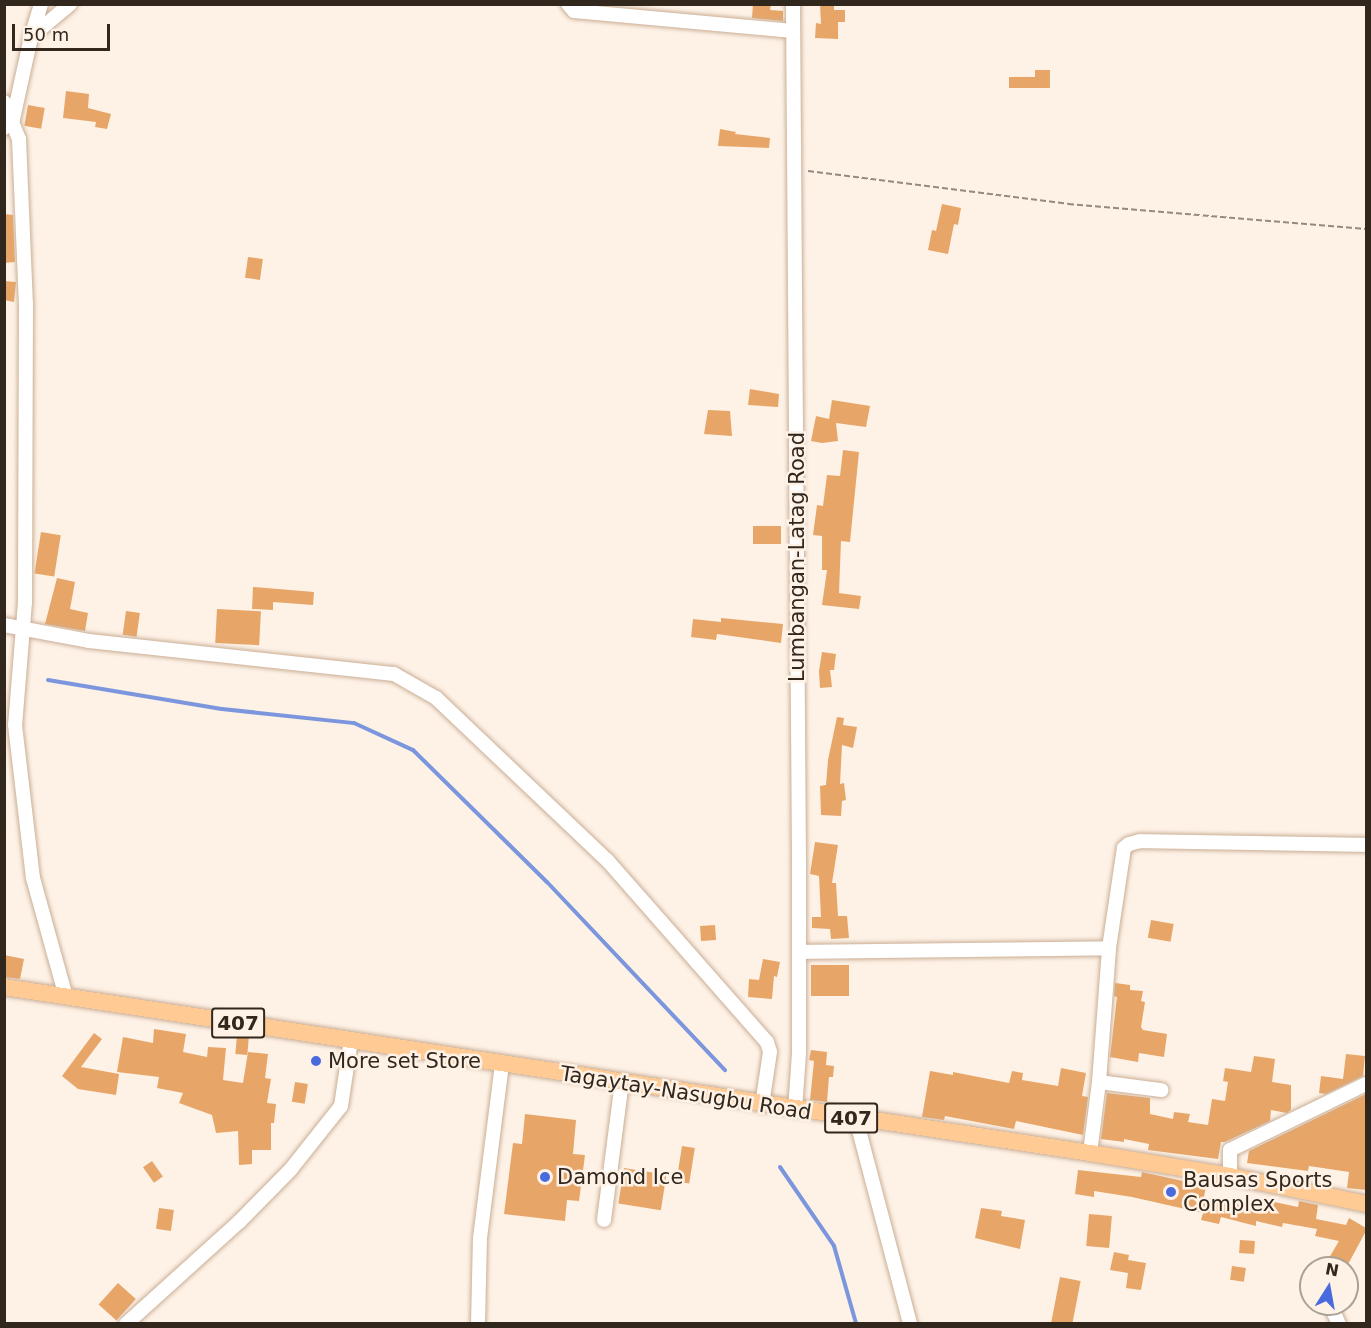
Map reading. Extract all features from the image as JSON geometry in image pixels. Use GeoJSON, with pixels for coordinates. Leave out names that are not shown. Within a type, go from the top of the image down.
{"type":"FeatureCollection","features":[{"type":"Feature","properties":{"kind":"main road","name":"Tagaytay-Nasugbu Road"},"geometry":{"type":"LineString","coordinates":[[4,987],[762,1105],[1090,1153],[1230,1176],[1366,1204]]}},
{"type":"Feature","properties":{"kind":"street"},"geometry":{"type":"LineString","coordinates":[[9,124],[41,4]]}},
{"type":"Feature","properties":{"kind":"street"},"geometry":{"type":"LineString","coordinates":[[31,37],[70,4]]}},
{"type":"Feature","properties":{"kind":"street"},"geometry":{"type":"LineString","coordinates":[[568,4],[574,11],[793,31]]}},
{"type":"Feature","properties":{"kind":"street","name":"Lumbangan-Latag Road"},"geometry":{"type":"LineString","coordinates":[[793,4],[799,952],[799,1053],[795,1110]]}},
{"type":"Feature","properties":{"kind":"street"},"geometry":{"type":"LineString","coordinates":[[4,102],[9,124],[19,139],[26,304],[23,628],[15,725],[33,878],[66,997]]}},
{"type":"Feature","properties":{"kind":"street"},"geometry":{"type":"LineString","coordinates":[[4,625],[88,641],[394,674],[436,698],[607,860],[767,1042],[770,1052],[762,1105]]}},
{"type":"Feature","properties":{"kind":"street"},"geometry":{"type":"LineString","coordinates":[[1090,1153],[1099,1082],[1109,948],[1122,856],[1129,843],[1140,841],[1366,845]]}},
{"type":"Feature","properties":{"kind":"street"},"geometry":{"type":"LineString","coordinates":[[799,952],[1109,948]]}},
{"type":"Feature","properties":{"kind":"street"},"geometry":{"type":"LineString","coordinates":[[126,1323],[239,1222],[291,1169],[341,1106],[351,1040]]}},
{"type":"Feature","properties":{"kind":"street"},"geometry":{"type":"LineString","coordinates":[[478,1323],[480,1238],[502,1064]]}},
{"type":"Feature","properties":{"kind":"street"},"geometry":{"type":"LineString","coordinates":[[604,1220],[622,1082]]}},
{"type":"Feature","properties":{"kind":"street"},"geometry":{"type":"LineString","coordinates":[[1099,1082],[1161,1089]]}},
{"type":"Feature","properties":{"kind":"street"},"geometry":{"type":"LineString","coordinates":[[1230,1176],[1230,1150],[1366,1084]]}},
{"type":"Feature","properties":{"kind":"street"},"geometry":{"type":"LineString","coordinates":[[856,1119],[910,1323]]}},
{"type":"Feature","properties":{"kind":"path"},"geometry":{"type":"LineString","coordinates":[[794,169],[1068,204],[1366,229]]}},
{"type":"Feature","properties":{"kind":"building"},"geometry":{"type":"Polygon","coordinates":[[[753,4],[771,4],[770,10],[783,11],[783,21],[752,18],[753,4]]]}},
{"type":"Feature","properties":{"kind":"building"},"geometry":{"type":"Polygon","coordinates":[[[820,4],[834,4],[834,10],[845,10],[845,22],[838,22],[838,39],[815,38],[816,23],[821,24],[820,4]]]}},
{"type":"Feature","properties":{"kind":"building"},"geometry":{"type":"Polygon","coordinates":[[[1035,70],[1050,70],[1050,88],[1009,88],[1009,77],[1035,77],[1035,70]]]}},
{"type":"Feature","properties":{"kind":"building"},"geometry":{"type":"Polygon","coordinates":[[[66,91],[89,94],[88,108],[111,114],[107,129],[95,127],[96,122],[63,118],[66,91]]]}},
{"type":"Feature","properties":{"kind":"building"},"geometry":{"type":"Polygon","coordinates":[[[28,105],[45,108],[41,129],[24,126],[28,105]]]}},
{"type":"Feature","properties":{"kind":"building"},"geometry":{"type":"Polygon","coordinates":[[[720,129],[736,132],[735,134],[770,138],[769,148],[718,146],[720,129]]]}},
{"type":"Feature","properties":{"kind":"building"},"geometry":{"type":"Polygon","coordinates":[[[942,204],[961,208],[958,225],[954,224],[948,254],[928,250],[932,230],[936,231],[942,204]]]}},
{"type":"Feature","properties":{"kind":"building"},"geometry":{"type":"Polygon","coordinates":[[[4,214],[13,215],[15,262],[4,263],[4,214]]]}},
{"type":"Feature","properties":{"kind":"building"},"geometry":{"type":"Polygon","coordinates":[[[248,257],[263,259],[260,280],[245,278],[248,257]]]}},
{"type":"Feature","properties":{"kind":"building"},"geometry":{"type":"Polygon","coordinates":[[[4,281],[16,282],[14,302],[4,300],[4,281]]]}},
{"type":"Feature","properties":{"kind":"building"},"geometry":{"type":"Polygon","coordinates":[[[750,389],[779,394],[778,407],[748,405],[750,389]]]}},
{"type":"Feature","properties":{"kind":"building"},"geometry":{"type":"Polygon","coordinates":[[[832,400],[870,406],[866,427],[836,423],[838,441],[822,443],[811,441],[816,416],[829,419],[832,400]]]}},
{"type":"Feature","properties":{"kind":"building"},"geometry":{"type":"Polygon","coordinates":[[[708,410],[730,411],[732,436],[704,434],[708,410]]]}},
{"type":"Feature","properties":{"kind":"building"},"geometry":{"type":"Polygon","coordinates":[[[843,450],[859,452],[850,542],[841,541],[839,593],[861,596],[859,609],[822,605],[827,570],[822,570],[822,536],[813,535],[817,505],[823,506],[827,475],[840,476],[843,450]]]}},
{"type":"Feature","properties":{"kind":"building"},"geometry":{"type":"Polygon","coordinates":[[[753,526],[781,526],[781,544],[753,544],[753,526]]]}},
{"type":"Feature","properties":{"kind":"building"},"geometry":{"type":"Polygon","coordinates":[[[41,532],[61,535],[54,577],[34,573],[41,532]]]}},
{"type":"Feature","properties":{"kind":"building"},"geometry":{"type":"Polygon","coordinates":[[[57,578],[75,582],[70,609],[88,613],[85,631],[45,624],[57,578]]]}},
{"type":"Feature","properties":{"kind":"building"},"geometry":{"type":"Polygon","coordinates":[[[253,587],[314,592],[313,605],[273,602],[273,610],[252,609],[253,587]]]}},
{"type":"Feature","properties":{"kind":"building"},"geometry":{"type":"Polygon","coordinates":[[[217,609],[261,611],[259,645],[215,643],[217,609]]]}},
{"type":"Feature","properties":{"kind":"building"},"geometry":{"type":"Polygon","coordinates":[[[126,611],[140,613],[137,637],[123,635],[126,611]]]}},
{"type":"Feature","properties":{"kind":"building"},"geometry":{"type":"Polygon","coordinates":[[[721,618],[783,624],[781,643],[717,634],[716,640],[691,637],[693,619],[721,622],[721,618]]]}},
{"type":"Feature","properties":{"kind":"building"},"geometry":{"type":"Polygon","coordinates":[[[822,652],[836,654],[834,670],[830,670],[832,687],[820,688],[819,671],[822,652]]]}},
{"type":"Feature","properties":{"kind":"building"},"geometry":{"type":"Polygon","coordinates":[[[837,717],[844,718],[843,725],[857,727],[853,748],[842,745],[840,784],[844,783],[846,800],[842,801],[841,816],[821,815],[820,786],[826,785],[828,760],[837,717]]]}},
{"type":"Feature","properties":{"kind":"building"},"geometry":{"type":"Polygon","coordinates":[[[815,842],[838,845],[832,883],[836,883],[838,916],[847,916],[849,938],[831,939],[830,929],[812,928],[812,917],[821,917],[819,876],[810,874],[815,842]]]}},
{"type":"Feature","properties":{"kind":"building"},"geometry":{"type":"Polygon","coordinates":[[[1151,920],[1174,924],[1171,942],[1148,938],[1151,920]]]}},
{"type":"Feature","properties":{"kind":"building"},"geometry":{"type":"Polygon","coordinates":[[[715,925],[716,940],[701,941],[700,926],[715,925]]]}},
{"type":"Feature","properties":{"kind":"building"},"geometry":{"type":"Polygon","coordinates":[[[4,955],[24,959],[20,979],[4,977],[4,955]]]}},
{"type":"Feature","properties":{"kind":"building"},"geometry":{"type":"Polygon","coordinates":[[[763,959],[780,962],[777,977],[774,976],[772,999],[748,997],[749,979],[759,980],[763,959]]]}},
{"type":"Feature","properties":{"kind":"building"},"geometry":{"type":"Polygon","coordinates":[[[811,965],[849,965],[849,996],[811,996],[811,965]]]}},
{"type":"Feature","properties":{"kind":"building"},"geometry":{"type":"Polygon","coordinates":[[[1115,983],[1130,985],[1130,990],[1143,991],[1141,1001],[1145,1002],[1141,1027],[1143,1030],[1167,1034],[1164,1057],[1139,1053],[1138,1062],[1110,1057],[1117,997],[1114,996],[1115,983]]]}},
{"type":"Feature","properties":{"kind":"building"},"geometry":{"type":"Polygon","coordinates":[[[154,1029],[186,1034],[183,1052],[207,1057],[208,1047],[226,1048],[223,1080],[243,1083],[248,1052],[268,1054],[265,1078],[271,1079],[267,1103],[276,1104],[274,1123],[271,1123],[271,1150],[252,1150],[252,1164],[239,1165],[238,1131],[216,1133],[212,1115],[179,1103],[183,1093],[157,1088],[159,1077],[117,1072],[123,1037],[153,1043],[154,1029]]]}},
{"type":"Feature","properties":{"kind":"building"},"geometry":{"type":"Polygon","coordinates":[[[94,1033],[102,1039],[81,1067],[119,1074],[116,1095],[78,1089],[62,1076],[94,1033]]]}},
{"type":"Feature","properties":{"kind":"building"},"geometry":{"type":"Polygon","coordinates":[[[237,1035],[249,1036],[247,1055],[235,1054],[237,1035]]]}},
{"type":"Feature","properties":{"kind":"building"},"geometry":{"type":"Polygon","coordinates":[[[811,1050],[827,1052],[826,1065],[834,1066],[833,1077],[829,1077],[827,1102],[810,1100],[814,1061],[809,1060],[811,1050]]]}},
{"type":"Feature","properties":{"kind":"building"},"geometry":{"type":"Polygon","coordinates":[[[1346,1054],[1365,1056],[1363,1076],[1326,1094],[1319,1093],[1321,1076],[1343,1079],[1346,1054]]]}},
{"type":"Feature","properties":{"kind":"building"},"geometry":{"type":"Polygon","coordinates":[[[1254,1056],[1275,1059],[1272,1082],[1291,1085],[1291,1110],[1287,1113],[1271,1110],[1270,1121],[1221,1142],[1218,1159],[1148,1150],[1149,1144],[1124,1139],[1124,1142],[1101,1139],[1107,1093],[1150,1098],[1150,1114],[1173,1119],[1174,1112],[1190,1114],[1188,1122],[1208,1125],[1212,1099],[1225,1101],[1228,1082],[1223,1081],[1225,1068],[1251,1072],[1254,1056]]]}},
{"type":"Feature","properties":{"kind":"building"},"geometry":{"type":"Polygon","coordinates":[[[1061,1068],[1086,1073],[1082,1096],[1088,1097],[1083,1135],[1016,1121],[1014,1129],[945,1116],[944,1120],[922,1117],[930,1071],[953,1075],[953,1072],[1009,1083],[1012,1071],[1023,1073],[1022,1080],[1058,1086],[1061,1068]]]}},
{"type":"Feature","properties":{"kind":"building"},"geometry":{"type":"Polygon","coordinates":[[[295,1082],[308,1084],[305,1104],[292,1102],[295,1082]]]}},
{"type":"Feature","properties":{"kind":"building"},"geometry":{"type":"Polygon","coordinates":[[[1366,1094],[1366,1190],[1347,1188],[1349,1172],[1309,1166],[1308,1171],[1247,1163],[1249,1151],[1366,1094]]]}},
{"type":"Feature","properties":{"kind":"building","name":"Damond Ice"},"geometry":{"type":"Polygon","coordinates":[[[525,1114],[576,1120],[573,1154],[585,1155],[579,1201],[567,1200],[565,1221],[504,1214],[513,1143],[522,1144],[525,1114]]]}},
{"type":"Feature","properties":{"kind":"building"},"geometry":{"type":"Polygon","coordinates":[[[682,1146],[695,1148],[689,1184],[676,1182],[682,1146]]]}},
{"type":"Feature","properties":{"kind":"building"},"geometry":{"type":"Polygon","coordinates":[[[152,1161],[163,1177],[154,1183],[143,1167],[152,1161]]]}},
{"type":"Feature","properties":{"kind":"building","name":"Damond Ice"},"geometry":{"type":"Polygon","coordinates":[[[624,1168],[666,1175],[661,1210],[618,1204],[624,1168]]]}},
{"type":"Feature","properties":{"kind":"building"},"geometry":{"type":"Polygon","coordinates":[[[1078,1170],[1141,1177],[1142,1172],[1206,1186],[1204,1197],[1242,1205],[1243,1199],[1269,1205],[1270,1201],[1298,1207],[1299,1201],[1318,1205],[1316,1219],[1346,1225],[1349,1218],[1366,1228],[1366,1231],[1352,1256],[1330,1256],[1339,1241],[1315,1236],[1317,1229],[1283,1223],[1282,1227],[1256,1221],[1256,1226],[1221,1217],[1219,1224],[1201,1220],[1203,1213],[1132,1197],[1094,1191],[1094,1197],[1075,1194],[1078,1170]]]}},
{"type":"Feature","properties":{"kind":"building"},"geometry":{"type":"Polygon","coordinates":[[[159,1208],[174,1210],[171,1231],[156,1229],[159,1208]]]}},
{"type":"Feature","properties":{"kind":"building"},"geometry":{"type":"Polygon","coordinates":[[[981,1208],[1002,1211],[1001,1216],[1025,1220],[1020,1249],[975,1238],[981,1208]]]}},
{"type":"Feature","properties":{"kind":"building"},"geometry":{"type":"Polygon","coordinates":[[[1089,1214],[1112,1216],[1109,1248],[1086,1246],[1089,1214]]]}},
{"type":"Feature","properties":{"kind":"building"},"geometry":{"type":"Polygon","coordinates":[[[1240,1240],[1255,1241],[1254,1254],[1239,1253],[1240,1240]]]}},
{"type":"Feature","properties":{"kind":"building"},"geometry":{"type":"Polygon","coordinates":[[[1114,1252],[1129,1255],[1128,1260],[1146,1263],[1141,1290],[1126,1288],[1128,1273],[1110,1270],[1114,1252]]]}},
{"type":"Feature","properties":{"kind":"building"},"geometry":{"type":"Polygon","coordinates":[[[1232,1266],[1246,1268],[1244,1282],[1230,1280],[1232,1266]]]}},
{"type":"Feature","properties":{"kind":"building"},"geometry":{"type":"Polygon","coordinates":[[[1060,1277],[1081,1281],[1072,1324],[1051,1323],[1060,1277]]]}},
{"type":"Feature","properties":{"kind":"building"},"geometry":{"type":"Polygon","coordinates":[[[118,1283],[136,1299],[116,1321],[99,1305],[118,1283]]]}},
{"type":"Feature","properties":{"kind":"waterway"},"geometry":{"type":"LineString","coordinates":[[48,680],[222,709],[354,723],[413,750],[547,882],[725,1070]]}},
{"type":"Feature","properties":{"kind":"waterway"},"geometry":{"type":"LineString","coordinates":[[780,1167],[834,1246],[856,1323]]}},
{"type":"Feature","properties":{"kind":"place","name":"More set Store"},"geometry":{"type":"Point","coordinates":[316,1061]}},
{"type":"Feature","properties":{"kind":"place","name":"Damond Ice"},"geometry":{"type":"Point","coordinates":[545,1177]}},
{"type":"Feature","properties":{"kind":"place","name":"Bausas Sports Complex"},"geometry":{"type":"Point","coordinates":[1171,1192]}}]}
